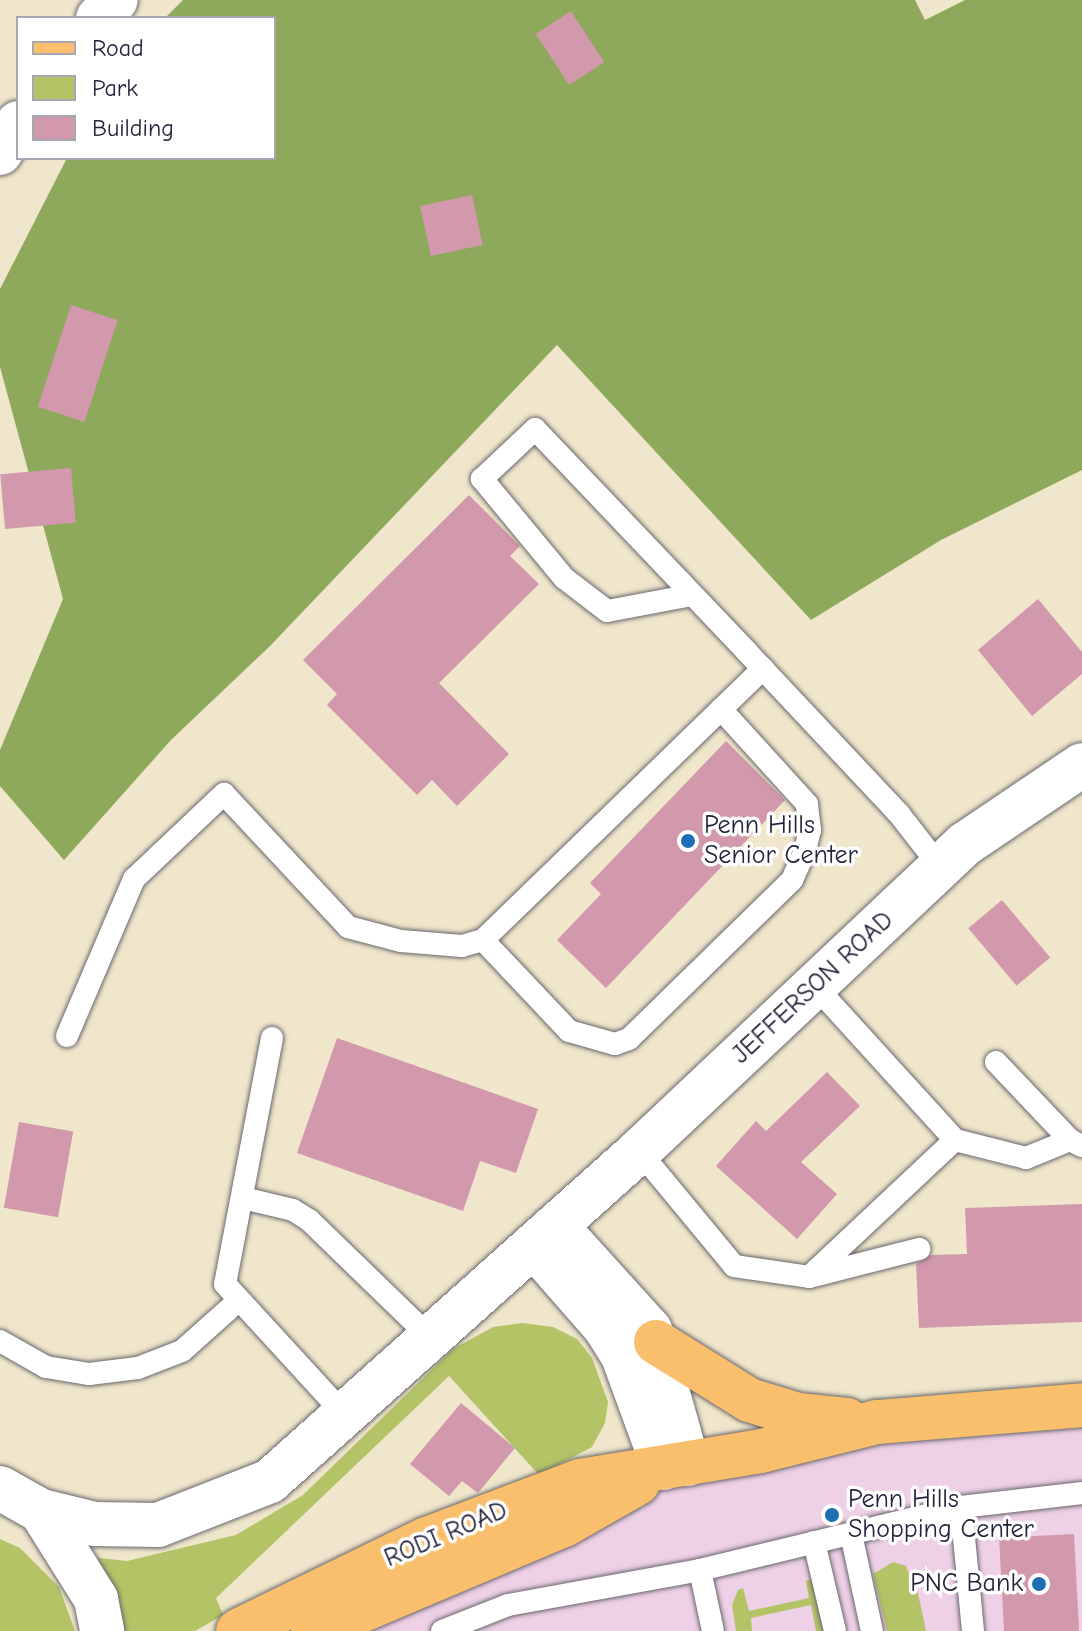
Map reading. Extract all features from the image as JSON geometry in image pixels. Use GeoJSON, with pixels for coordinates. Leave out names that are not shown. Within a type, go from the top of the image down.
{"type":"FeatureCollection","features":[{"type":"Feature","properties":{"kind":"main road"},"geometry":{"type":"LineString","coordinates":[[656,1342],[704,1375],[774,1409],[877,1422]]}},
{"type":"Feature","properties":{"kind":"main road","name":"RODI ROAD"},"geometry":{"type":"LineString","coordinates":[[238,1631],[441,1534],[580,1481],[676,1466],[877,1422],[1082,1405]]}},
{"type":"Feature","properties":{"kind":"main road","name":"RODI ROAD"},"geometry":{"type":"LineString","coordinates":[[325,1628],[564,1525],[676,1466]]}},
{"type":"Feature","properties":{"kind":"street"},"geometry":{"type":"LineString","coordinates":[[100,16],[116,0]]}},
{"type":"Feature","properties":{"kind":"street"},"geometry":{"type":"LineString","coordinates":[[0,153],[16,126]]}},
{"type":"Feature","properties":{"kind":"street","name":"JEFFERSON ROAD"},"geometry":{"type":"LineString","coordinates":[[41,1511],[95,1524],[158,1525],[253,1492],[346,1416],[639,1151],[965,844],[1082,765]]}},
{"type":"Feature","properties":{"kind":"street"},"geometry":{"type":"LineString","coordinates":[[545,1236],[634,1309],[656,1342],[676,1466]]}},
{"type":"Feature","properties":{"kind":"street"},"geometry":{"type":"LineString","coordinates":[[545,1236],[623,1356],[676,1466]]}},
{"type":"Feature","properties":{"kind":"street"},"geometry":{"type":"LineString","coordinates":[[0,1488],[41,1511],[96,1599],[102,1631]]}},
{"type":"Feature","properties":{"kind":"lane"},"geometry":{"type":"LineString","coordinates":[[692,595],[607,611],[564,578],[482,479],[535,429],[763,669],[899,814],[941,868]]}},
{"type":"Feature","properties":{"kind":"lane"},"geometry":{"type":"LineString","coordinates":[[67,1036],[134,879],[224,794],[348,927],[401,941],[462,946],[483,940],[763,669]]}},
{"type":"Feature","properties":{"kind":"lane"},"geometry":{"type":"LineString","coordinates":[[483,940],[569,1031],[615,1044],[640,1028],[792,880],[805,851],[810,830],[807,804],[721,709]]}},
{"type":"Feature","properties":{"kind":"lane"},"geometry":{"type":"LineString","coordinates":[[815,986],[955,1140],[1026,1158],[1076,1143],[996,1062]]}},
{"type":"Feature","properties":{"kind":"lane"},"geometry":{"type":"LineString","coordinates":[[272,1038],[225,1284],[346,1416]]}},
{"type":"Feature","properties":{"kind":"lane"},"geometry":{"type":"LineString","coordinates":[[809,1277],[955,1140]]}},
{"type":"Feature","properties":{"kind":"lane"},"geometry":{"type":"LineString","coordinates":[[639,1151],[734,1266],[809,1277],[919,1249]]}},
{"type":"Feature","properties":{"kind":"lane"},"geometry":{"type":"LineString","coordinates":[[243,1198],[293,1210],[309,1220],[432,1339]]}},
{"type":"Feature","properties":{"kind":"lane"},"geometry":{"type":"LineString","coordinates":[[0,1341],[46,1367],[89,1374],[138,1368],[182,1351],[239,1300]]}},
{"type":"Feature","properties":{"kind":"lane"},"geometry":{"type":"LineString","coordinates":[[454,1629],[521,1602],[700,1570],[961,1507],[1082,1493]]}},
{"type":"Feature","properties":{"kind":"lane"},"geometry":{"type":"LineString","coordinates":[[961,1507],[973,1631]]}},
{"type":"Feature","properties":{"kind":"lane"},"geometry":{"type":"LineString","coordinates":[[851,1534],[872,1631]]}},
{"type":"Feature","properties":{"kind":"lane"},"geometry":{"type":"LineString","coordinates":[[814,1542],[835,1631]]}},
{"type":"Feature","properties":{"kind":"lane"},"geometry":{"type":"LineString","coordinates":[[700,1570],[713,1631]]}},
{"type":"Feature","properties":{"kind":"shaded area","name":"Penn Hills Shopping Center"},"geometry":{"type":"Polygon","coordinates":[[[1082,1406],[1082,1631],[313,1631],[664,1468],[1082,1406]]]}},
{"type":"Feature","properties":{"kind":"green space"},"geometry":{"type":"Polygon","coordinates":[[[183,0],[915,0],[925,20],[965,0],[1082,0],[1082,470],[941,540],[811,620],[557,345],[270,646],[171,740],[64,860],[0,786],[0,750],[63,599],[0,367],[0,289],[66,160],[276,160],[276,16],[167,16],[183,0]]]}},
{"type":"Feature","properties":{"kind":"green space"},"geometry":{"type":"Polygon","coordinates":[[[522,1323],[553,1327],[577,1339],[592,1358],[608,1402],[605,1423],[592,1447],[539,1475],[449,1376],[216,1598],[223,1615],[195,1631],[118,1631],[98,1558],[127,1561],[236,1535],[303,1495],[453,1349],[493,1327],[522,1323]]]}},
{"type":"Feature","properties":{"kind":"green space"},"geometry":{"type":"Polygon","coordinates":[[[0,1539],[20,1548],[59,1587],[75,1631],[0,1631],[0,1539]]]}},
{"type":"Feature","properties":{"kind":"green space"},"geometry":{"type":"Polygon","coordinates":[[[893,1562],[906,1566],[908,1572],[913,1570],[926,1631],[887,1631],[873,1574],[893,1562]]]}},
{"type":"Feature","properties":{"kind":"green space"},"geometry":{"type":"Polygon","coordinates":[[[813,1579],[827,1631],[816,1631],[811,1605],[751,1618],[752,1631],[736,1631],[732,1605],[738,1590],[743,1588],[749,1611],[809,1598],[806,1581],[813,1579]]]}},
{"type":"Feature","properties":{"kind":"building"},"geometry":{"type":"Polygon","coordinates":[[[571,11],[604,62],[569,85],[536,34],[571,11]]]}},
{"type":"Feature","properties":{"kind":"building"},"geometry":{"type":"Polygon","coordinates":[[[472,195],[483,245],[431,256],[420,206],[472,195]]]}},
{"type":"Feature","properties":{"kind":"building"},"geometry":{"type":"Polygon","coordinates":[[[71,305],[118,320],[85,422],[38,407],[71,305]]]}},
{"type":"Feature","properties":{"kind":"building"},"geometry":{"type":"Polygon","coordinates":[[[71,468],[76,523],[5,529],[0,474],[71,468]]]}},
{"type":"Feature","properties":{"kind":"building"},"geometry":{"type":"Polygon","coordinates":[[[469,495],[520,546],[510,556],[539,584],[439,683],[509,754],[457,806],[432,780],[417,795],[327,705],[337,694],[303,660],[469,495]]]}},
{"type":"Feature","properties":{"kind":"building"},"geometry":{"type":"Polygon","coordinates":[[[1038,599],[1082,652],[1082,674],[1032,716],[978,650],[1038,599]]]}},
{"type":"Feature","properties":{"kind":"building","name":"Penn Hills Senior Center"},"geometry":{"type":"Polygon","coordinates":[[[726,741],[785,800],[606,988],[557,940],[601,894],[590,883],[726,741]]]}},
{"type":"Feature","properties":{"kind":"building"},"geometry":{"type":"Polygon","coordinates":[[[1002,900],[1050,957],[1017,986],[968,928],[1002,900]]]}},
{"type":"Feature","properties":{"kind":"building"},"geometry":{"type":"Polygon","coordinates":[[[337,1038],[538,1109],[516,1173],[480,1161],[463,1211],[297,1153],[337,1038]]]}},
{"type":"Feature","properties":{"kind":"building"},"geometry":{"type":"Polygon","coordinates":[[[827,1072],[860,1106],[801,1162],[837,1194],[797,1239],[716,1166],[756,1121],[766,1131],[827,1072]]]}},
{"type":"Feature","properties":{"kind":"building"},"geometry":{"type":"Polygon","coordinates":[[[19,1122],[73,1132],[58,1217],[4,1208],[19,1122]]]}},
{"type":"Feature","properties":{"kind":"building"},"geometry":{"type":"Polygon","coordinates":[[[1082,1204],[1082,1322],[919,1328],[916,1264],[931,1255],[967,1254],[965,1208],[1082,1204]]]}},
{"type":"Feature","properties":{"kind":"building"},"geometry":{"type":"Polygon","coordinates":[[[461,1403],[515,1448],[478,1493],[462,1481],[449,1496],[410,1464],[461,1403]]]}},
{"type":"Feature","properties":{"kind":"building","name":"PNC Bank"},"geometry":{"type":"Polygon","coordinates":[[[1074,1534],[1079,1631],[1004,1631],[999,1538],[1074,1534]]]}},
{"type":"Feature","properties":{"kind":"place","name":"Penn Hills Senior Center"},"geometry":{"type":"Point","coordinates":[688,841]}},
{"type":"Feature","properties":{"kind":"place","name":"Penn Hills Shopping Center"},"geometry":{"type":"Point","coordinates":[832,1515]}},
{"type":"Feature","properties":{"kind":"place","name":"PNC Bank"},"geometry":{"type":"Point","coordinates":[1039,1584]}}]}
